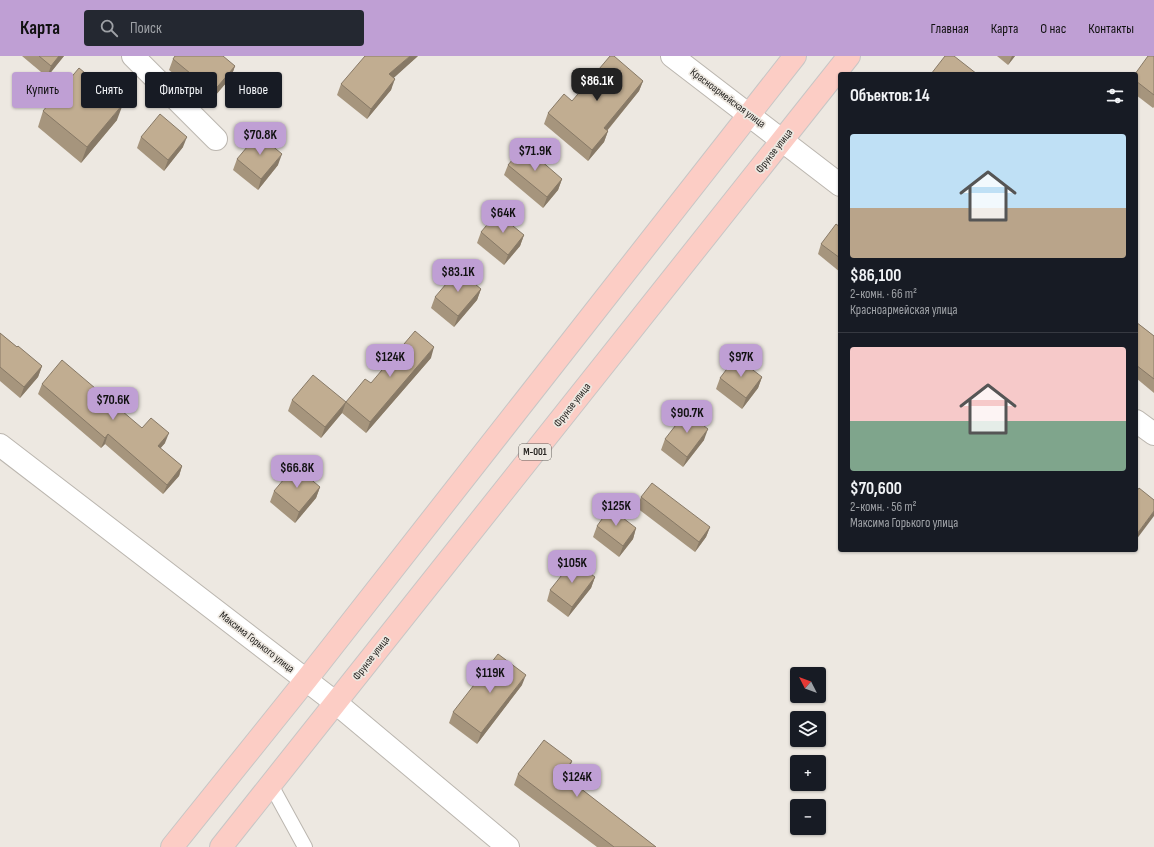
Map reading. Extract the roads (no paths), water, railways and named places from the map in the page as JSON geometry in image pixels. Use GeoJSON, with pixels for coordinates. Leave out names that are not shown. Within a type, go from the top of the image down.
{"type":"FeatureCollection","features":[{"type":"Feature","properties":{"kind":"main road"},"geometry":{"type":"LineString","coordinates":[[172,847],[306,680],[795,56]]}},
{"type":"Feature","properties":{"kind":"main road","name":"Фрунзе улица"},"geometry":{"type":"LineString","coordinates":[[221,847],[271,786],[849,56]]}},
{"type":"Feature","properties":{"kind":"street"},"geometry":{"type":"LineString","coordinates":[[133,56],[216,139]]}},
{"type":"Feature","properties":{"kind":"street","name":"Красноармейская улица"},"geometry":{"type":"LineString","coordinates":[[672,56],[838,183]]}},
{"type":"Feature","properties":{"kind":"street"},"geometry":{"type":"LineString","coordinates":[[1138,422],[1154,434]]}},
{"type":"Feature","properties":{"kind":"street","name":"Максима Горького улица"},"geometry":{"type":"LineString","coordinates":[[0,445],[336,703],[508,847]]}},
{"type":"Feature","properties":{"kind":"lane"},"geometry":{"type":"LineString","coordinates":[[271,786],[305,847]]}}]}
